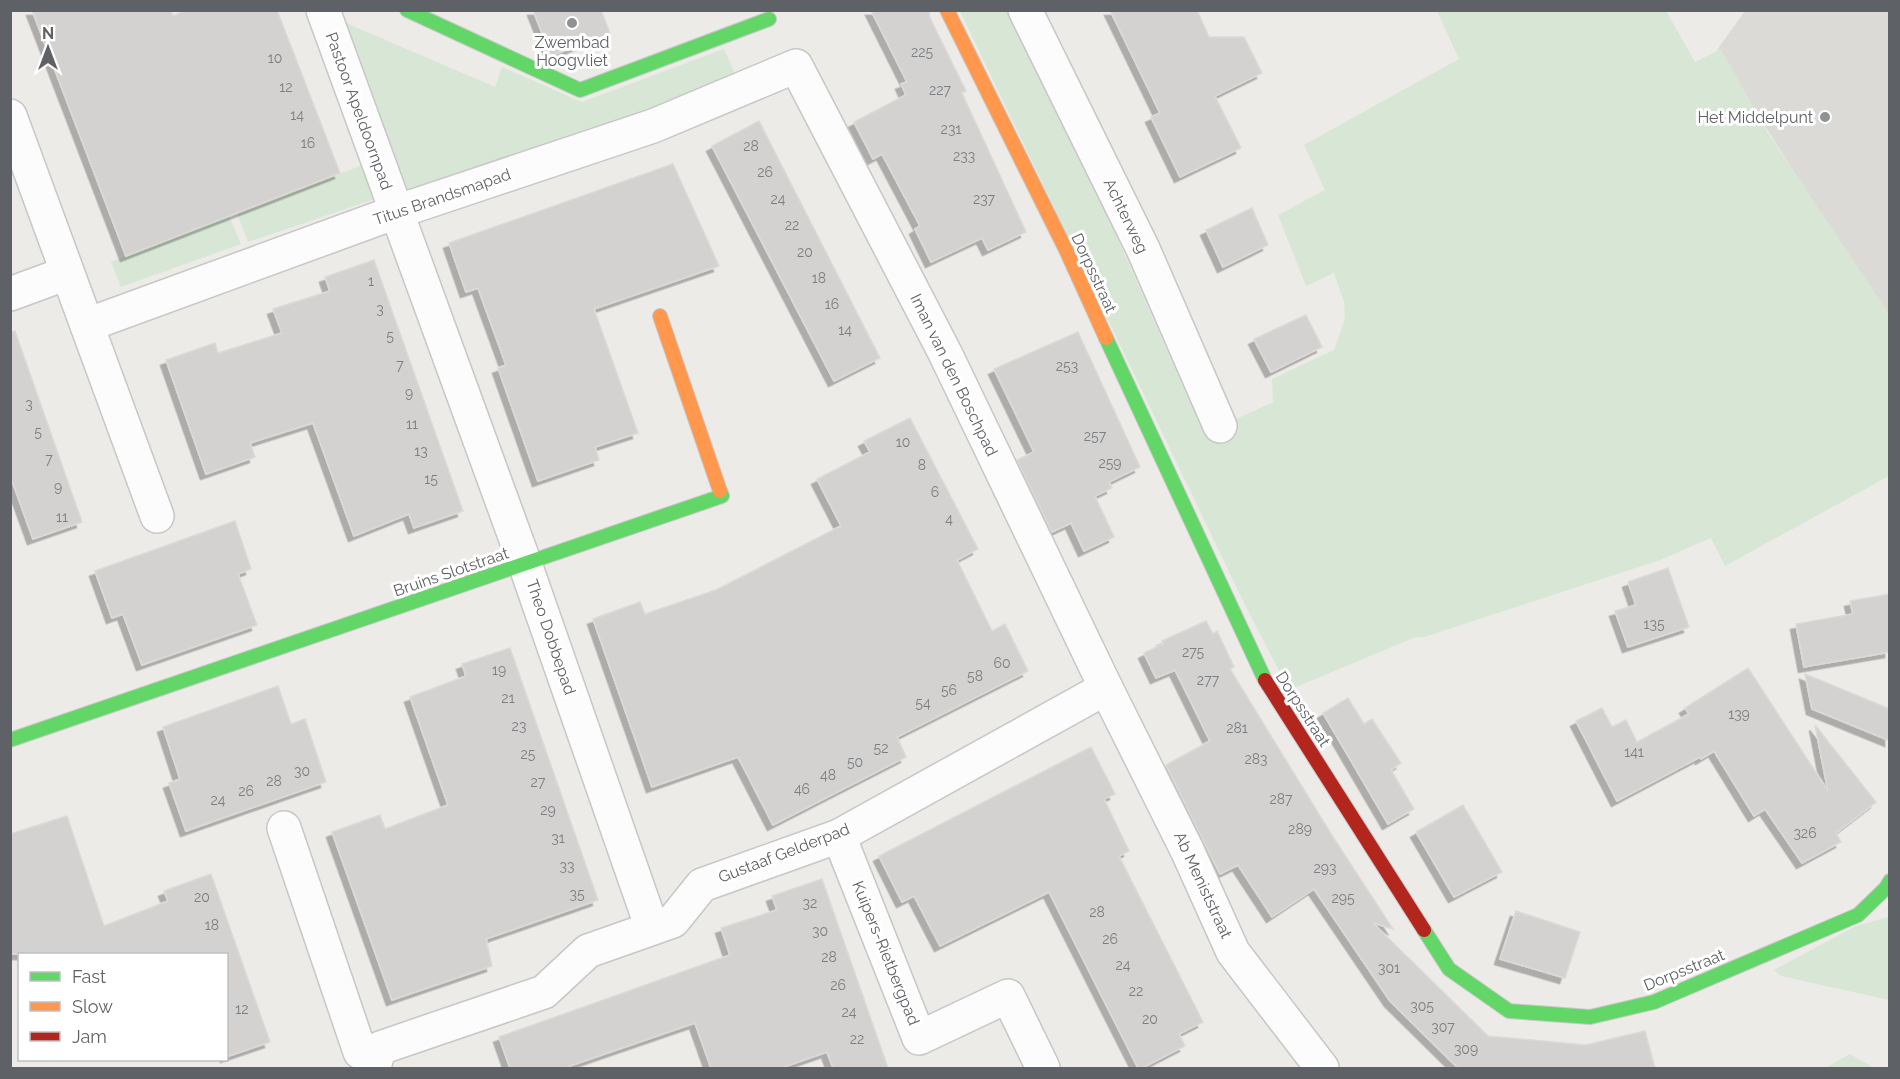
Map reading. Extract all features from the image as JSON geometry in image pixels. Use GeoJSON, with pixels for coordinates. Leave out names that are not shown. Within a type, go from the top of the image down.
{"type":"FeatureCollection","features":[{"type":"Feature","properties":{"kind":"street","name":"Pastoor Apeldoornpad"},"geometry":{"type":"LineString","coordinates":[[323,10],[396,212]]}},
{"type":"Feature","properties":{"kind":"street"},"geometry":{"type":"LineString","coordinates":[[407,10],[580,90],[770,19]]}},
{"type":"Feature","properties":{"kind":"street","name":"Dorpsstraat"},"geometry":{"type":"LineString","coordinates":[[947,10],[1067,252],[1260,673],[1449,969],[1509,1011],[1590,1017],[1654,1002],[1858,915],[1886,888],[1890,881]]}},
{"type":"Feature","properties":{"kind":"street","name":"Achterweg"},"geometry":{"type":"LineString","coordinates":[[1024,10],[1143,249],[1220,426]]}},
{"type":"Feature","properties":{"kind":"street","name":"Titus Brandsmapad"},"geometry":{"type":"LineString","coordinates":[[87,326],[396,212],[653,126],[796,66]]}},
{"type":"Feature","properties":{"kind":"street","name":"Iman van den Boschpad"},"geometry":{"type":"LineString","coordinates":[[796,66],[945,353],[1106,688]]}},
{"type":"Feature","properties":{"kind":"street"},"geometry":{"type":"LineString","coordinates":[[10,116],[157,516]]}},
{"type":"Feature","properties":{"kind":"street","name":"Theo Dobbepad"},"geometry":{"type":"LineString","coordinates":[[396,212],[525,564],[652,928]]}},
{"type":"Feature","properties":{"kind":"street"},"geometry":{"type":"LineString","coordinates":[[10,294],[67,273]]}},
{"type":"Feature","properties":{"kind":"street","name":"Bruins Slotstraat"},"geometry":{"type":"LineString","coordinates":[[10,740],[722,496],[660,316]]}},
{"type":"Feature","properties":{"kind":"street","name":"Gustaaf Gelderpad"},"geometry":{"type":"LineString","coordinates":[[284,828],[360,1052],[375,1064],[381,1048],[544,992],[588,951],[673,921],[702,885],[839,836],[1106,688]]}},
{"type":"Feature","properties":{"kind":"street","name":"Ab Meniststraat"},"geometry":{"type":"LineString","coordinates":[[1106,688],[1187,850],[1233,952],[1322,1068]]}},
{"type":"Feature","properties":{"kind":"street","name":"Kuipers-Rietbergpad"},"geometry":{"type":"LineString","coordinates":[[839,836],[919,1038],[1008,996],[1043,1068]]}},
{"type":"Feature","properties":{"kind":"shaded area","name":"Het Middelpunt"},"geometry":{"type":"Polygon","coordinates":[[[1745,11],[1889,11],[1889,322],[1717,50],[1745,11]]]}},
{"type":"Feature","properties":{"kind":"green space"},"geometry":{"type":"Polygon","coordinates":[[[960,11],[1013,11],[1052,90],[1204,434],[1273,402],[1272,379],[1334,350],[1345,319],[1344,302],[1334,273],[1306,286],[1278,215],[1325,190],[1304,145],[1459,59],[1437,11],[1666,11],[1695,62],[1721,49],[1768,133],[1889,314],[1889,476],[1725,566],[1711,538],[1660,560],[1424,637],[1413,638],[1289,690],[1244,603],[960,11]]]}},
{"type":"Feature","properties":{"kind":"green space"},"geometry":{"type":"Polygon","coordinates":[[[339,20],[495,87],[502,67],[582,102],[724,49],[738,81],[406,196],[339,20]]]}},
{"type":"Feature","properties":{"kind":"green space"},"geometry":{"type":"Polygon","coordinates":[[[368,163],[381,197],[248,242],[237,213],[368,163]]]}},
{"type":"Feature","properties":{"kind":"green space"},"geometry":{"type":"Polygon","coordinates":[[[229,216],[241,244],[121,287],[111,262],[229,216]]]}},
{"type":"Feature","properties":{"kind":"green space"},"geometry":{"type":"Polygon","coordinates":[[[1889,917],[1889,1000],[1781,976],[1774,970],[1856,926],[1889,917]]]}},
{"type":"Feature","properties":{"kind":"green space"},"geometry":{"type":"Polygon","coordinates":[[[1850,1054],[1874,1068],[1825,1068],[1850,1054]]]}},
{"type":"Feature","properties":{"kind":"building"},"geometry":{"type":"Polygon","coordinates":[[[32,10],[171,10],[173,16],[187,10],[277,10],[340,173],[126,256],[32,10]]]}},
{"type":"Feature","properties":{"kind":"building","name":"Zwembad Hoogvliet"},"geometry":{"type":"Polygon","coordinates":[[[533,10],[601,10],[610,33],[551,56],[533,10]]]}},
{"type":"Feature","properties":{"kind":"building"},"geometry":{"type":"Polygon","coordinates":[[[871,10],[929,10],[930,18],[966,91],[962,93],[1026,232],[988,250],[982,238],[931,262],[915,229],[920,226],[882,154],[873,159],[854,122],[906,95],[901,84],[907,82],[871,10]]]}},
{"type":"Feature","properties":{"kind":"building"},"geometry":{"type":"Polygon","coordinates":[[[1110,10],[1197,10],[1209,37],[1244,37],[1262,73],[1215,96],[1241,148],[1180,177],[1151,117],[1160,113],[1110,10]]]}},
{"type":"Feature","properties":{"kind":"building"},"geometry":{"type":"Polygon","coordinates":[[[759,121],[880,358],[834,381],[712,146],[759,121]]]}},
{"type":"Feature","properties":{"kind":"building"},"geometry":{"type":"Polygon","coordinates":[[[673,164],[719,266],[594,309],[638,433],[595,447],[599,460],[538,481],[498,368],[506,365],[478,288],[466,292],[449,243],[673,164]]]}},
{"type":"Feature","properties":{"kind":"building"},"geometry":{"type":"Polygon","coordinates":[[[1252,208],[1268,245],[1223,267],[1206,230],[1252,208]]]}},
{"type":"Feature","properties":{"kind":"building"},"geometry":{"type":"Polygon","coordinates":[[[374,260],[463,511],[414,528],[409,514],[354,536],[313,423],[250,443],[255,457],[206,474],[166,360],[215,343],[218,353],[282,333],[273,309],[330,291],[325,277],[374,260]]]}},
{"type":"Feature","properties":{"kind":"building"},"geometry":{"type":"Polygon","coordinates":[[[1306,315],[1322,347],[1271,372],[1254,339],[1306,315]]]}},
{"type":"Feature","properties":{"kind":"building"},"geometry":{"type":"Polygon","coordinates":[[[15,331],[82,522],[33,539],[10,475],[10,332],[15,331]]]}},
{"type":"Feature","properties":{"kind":"building"},"geometry":{"type":"Polygon","coordinates":[[[1078,332],[1140,467],[1109,482],[1112,488],[1095,496],[1114,537],[1084,551],[1071,523],[1052,532],[1017,460],[1034,452],[994,369],[1078,332]]]}},
{"type":"Feature","properties":{"kind":"building"},"geometry":{"type":"Polygon","coordinates":[[[910,418],[978,549],[957,560],[992,631],[1005,624],[1028,671],[897,737],[906,757],[773,825],[738,757],[652,787],[593,619],[640,602],[645,614],[716,590],[841,526],[817,479],[870,452],[864,441],[910,418]]]}},
{"type":"Feature","properties":{"kind":"building"},"geometry":{"type":"Polygon","coordinates":[[[235,521],[251,569],[238,574],[257,625],[142,665],[123,614],[112,618],[95,571],[235,521]]]}},
{"type":"Feature","properties":{"kind":"building"},"geometry":{"type":"Polygon","coordinates":[[[1668,568],[1689,627],[1628,647],[1615,611],[1636,605],[1628,582],[1668,568]]]}},
{"type":"Feature","properties":{"kind":"building"},"geometry":{"type":"Polygon","coordinates":[[[1890,594],[1890,652],[1804,667],[1796,624],[1853,614],[1850,601],[1890,594]]]}},
{"type":"Feature","properties":{"kind":"building"},"geometry":{"type":"Polygon","coordinates":[[[1206,621],[1213,634],[1217,631],[1234,667],[1230,669],[1333,837],[1393,929],[1373,923],[1488,1036],[1586,1045],[1645,1031],[1655,1068],[1458,1068],[1390,1001],[1314,889],[1272,917],[1238,865],[1220,874],[1166,765],[1210,741],[1175,670],[1156,678],[1144,653],[1163,644],[1162,641],[1206,621]]]}},
{"type":"Feature","properties":{"kind":"building"},"geometry":{"type":"Polygon","coordinates":[[[510,648],[598,900],[486,939],[492,966],[392,1000],[332,832],[380,815],[385,829],[448,805],[410,697],[466,676],[462,664],[510,648]]]}},
{"type":"Feature","properties":{"kind":"building"},"geometry":{"type":"Polygon","coordinates":[[[1748,668],[1828,791],[1815,725],[1876,802],[1836,833],[1841,842],[1802,863],[1765,809],[1754,816],[1714,751],[1617,801],[1576,721],[1602,708],[1612,727],[1626,720],[1637,742],[1689,714],[1685,708],[1748,668]]]}},
{"type":"Feature","properties":{"kind":"building"},"geometry":{"type":"Polygon","coordinates":[[[1805,674],[1890,709],[1890,741],[1812,709],[1805,674]]]}},
{"type":"Feature","properties":{"kind":"building"},"geometry":{"type":"Polygon","coordinates":[[[278,686],[291,724],[305,719],[326,782],[186,831],[169,783],[180,779],[163,727],[278,686]]]}},
{"type":"Feature","properties":{"kind":"building"},"geometry":{"type":"Polygon","coordinates":[[[1348,698],[1364,724],[1372,719],[1401,763],[1391,770],[1414,809],[1388,824],[1323,713],[1348,698]]]}},
{"type":"Feature","properties":{"kind":"building"},"geometry":{"type":"Polygon","coordinates":[[[1091,747],[1115,794],[1104,799],[1129,851],[1119,856],[1203,1022],[1179,1034],[1185,1046],[1142,1068],[1138,1068],[1049,892],[940,946],[914,896],[902,902],[879,856],[1091,747]]]}},
{"type":"Feature","properties":{"kind":"building"},"geometry":{"type":"Polygon","coordinates":[[[1463,805],[1502,872],[1454,897],[1416,832],[1463,805]]]}},
{"type":"Feature","properties":{"kind":"building"},"geometry":{"type":"Polygon","coordinates":[[[67,816],[104,926],[168,901],[164,891],[211,874],[270,1042],[228,1056],[228,953],[10,954],[10,834],[67,816]]]}},
{"type":"Feature","properties":{"kind":"building"},"geometry":{"type":"Polygon","coordinates":[[[822,879],[888,1068],[833,1068],[827,1052],[781,1068],[711,1068],[695,1023],[564,1068],[510,1068],[499,1037],[730,955],[721,928],[777,910],[772,896],[822,879]]]}},
{"type":"Feature","properties":{"kind":"building"},"geometry":{"type":"Polygon","coordinates":[[[1516,911],[1580,932],[1565,978],[1500,959],[1516,911]]]}},
{"type":"Feature","properties":{"kind":"traffic: fast"},"geometry":{"type":"LineString","coordinates":[[407,10],[580,90],[769,19]]}},
{"type":"Feature","properties":{"kind":"traffic: fast"},"geometry":{"type":"LineString","coordinates":[[1106,338],[1265,680]]}},
{"type":"Feature","properties":{"kind":"traffic: fast"},"geometry":{"type":"LineString","coordinates":[[10,740],[722,496],[720,491]]}},
{"type":"Feature","properties":{"kind":"traffic: fast"},"geometry":{"type":"LineString","coordinates":[[1424,930],[1449,969],[1509,1011],[1590,1017],[1654,1002],[1858,915],[1886,888],[1890,881]]}},
{"type":"Feature","properties":{"kind":"traffic: slow"},"geometry":{"type":"LineString","coordinates":[[947,10],[1067,252],[1106,338]]}},
{"type":"Feature","properties":{"kind":"traffic: slow"},"geometry":{"type":"LineString","coordinates":[[660,316],[720,491]]}},
{"type":"Feature","properties":{"kind":"traffic: jam"},"geometry":{"type":"LineString","coordinates":[[1265,680],[1424,930]]}},
{"type":"Feature","properties":{"kind":"place","name":"Zwembad Hoogvliet"},"geometry":{"type":"Point","coordinates":[572,23]}},
{"type":"Feature","properties":{"kind":"place","name":"Het Middelpunt"},"geometry":{"type":"Point","coordinates":[1825,117]}}]}
